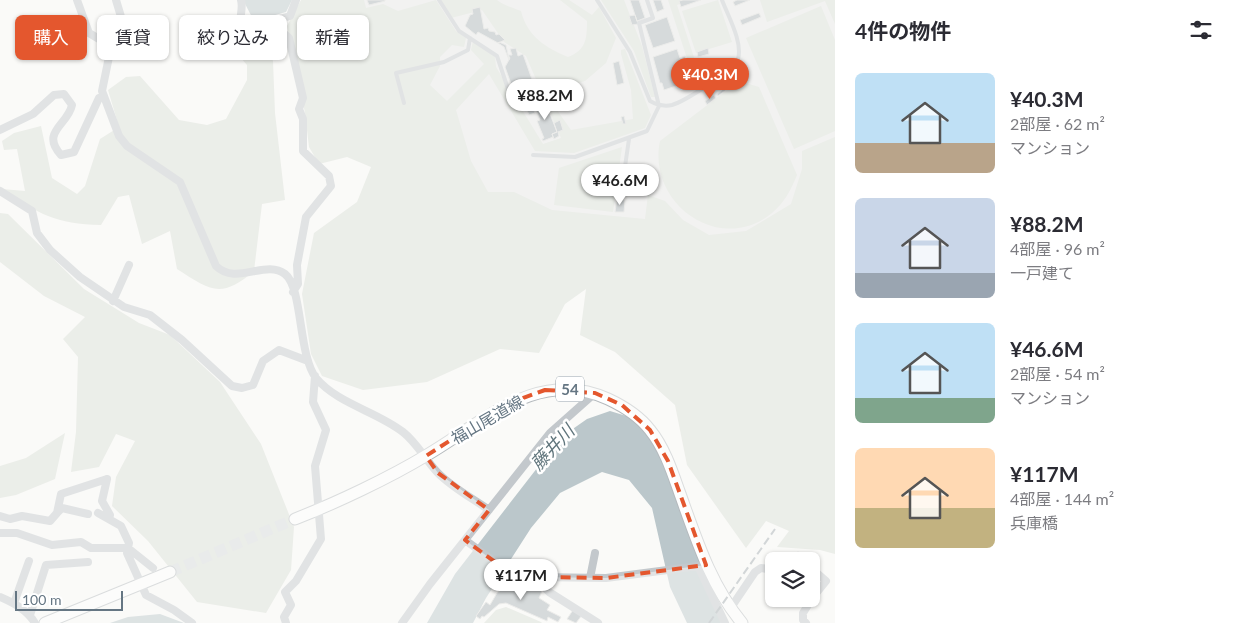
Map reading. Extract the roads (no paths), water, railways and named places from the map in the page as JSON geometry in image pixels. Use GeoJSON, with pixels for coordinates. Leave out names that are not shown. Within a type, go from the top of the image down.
{"type":"FeatureCollection","features":[{"type":"Feature","properties":{"kind":"main road","name":"福山尾道線"},"geometry":{"type":"LineString","coordinates":[[295,519],[318,510],[426,456],[507,404],[526,396],[545,390],[565,388],[595,393],[622,405],[650,430],[668,462],[701,566],[742,623]]}},
{"type":"Feature","properties":{"kind":"main road"},"geometry":{"type":"LineString","coordinates":[[45,623],[170,572]]}},
{"type":"Feature","properties":{"kind":"street"},"geometry":{"type":"LineString","coordinates":[[78,0],[90,33],[97,38]]}},
{"type":"Feature","properties":{"kind":"street"},"geometry":{"type":"LineString","coordinates":[[116,0],[120,15]]}},
{"type":"Feature","properties":{"kind":"street"},"geometry":{"type":"LineString","coordinates":[[241,0],[241,15]]}},
{"type":"Feature","properties":{"kind":"street"},"geometry":{"type":"LineString","coordinates":[[287,17],[290,16],[296,0]]}},
{"type":"Feature","properties":{"kind":"street"},"geometry":{"type":"LineString","coordinates":[[287,36],[303,98],[299,109],[303,119],[303,151],[329,176],[331,186],[306,218],[297,265],[298,284],[293,292]]}},
{"type":"Feature","properties":{"kind":"street"},"geometry":{"type":"LineString","coordinates":[[110,60],[103,83],[104,96],[120,136],[127,146],[180,182],[216,266],[221,271],[231,274],[270,270],[283,272],[288,278],[293,292],[308,360],[315,376],[331,392],[402,431],[426,456],[438,473],[489,510]]}},
{"type":"Feature","properties":{"kind":"street"},"geometry":{"type":"LineString","coordinates":[[0,130],[33,114],[54,95],[64,94],[72,105],[70,112],[55,130],[53,139],[55,148],[61,155],[68,155],[74,152],[99,98],[104,96]]}},
{"type":"Feature","properties":{"kind":"street"},"geometry":{"type":"LineString","coordinates":[[0,191],[32,211],[37,233],[50,250],[80,277],[124,308],[150,315],[182,340],[232,386],[242,388],[253,385],[263,361],[279,350],[308,360]]}},
{"type":"Feature","properties":{"kind":"street"},"geometry":{"type":"LineString","coordinates":[[113,301],[129,266]]}},
{"type":"Feature","properties":{"kind":"street"},"geometry":{"type":"LineString","coordinates":[[286,623],[284,618],[292,605],[286,592],[296,582],[321,539],[315,466],[326,430],[314,402],[315,376]]}},
{"type":"Feature","properties":{"kind":"street"},"geometry":{"type":"LineString","coordinates":[[402,623],[467,542],[489,510],[550,433],[595,393]]}},
{"type":"Feature","properties":{"kind":"street"},"geometry":{"type":"LineString","coordinates":[[57,513],[61,494],[107,479],[102,501],[110,515],[109,519]]}},
{"type":"Feature","properties":{"kind":"street"},"geometry":{"type":"LineString","coordinates":[[0,516],[10,519],[22,516],[50,521],[62,508],[88,514]]}},
{"type":"Feature","properties":{"kind":"street"},"geometry":{"type":"LineString","coordinates":[[98,513],[121,526],[129,543],[127,552],[146,595],[174,610],[192,623]]}},
{"type":"Feature","properties":{"kind":"street"},"geometry":{"type":"LineString","coordinates":[[0,520],[13,525],[17,533]]}},
{"type":"Feature","properties":{"kind":"street"},"geometry":{"type":"LineString","coordinates":[[0,534],[17,533],[52,545],[81,542],[91,548],[128,548],[153,568]]}},
{"type":"Feature","properties":{"kind":"street"},"geometry":{"type":"LineString","coordinates":[[467,542],[510,573],[534,577],[590,578],[701,566],[725,623]]}},
{"type":"Feature","properties":{"kind":"street"},"geometry":{"type":"LineString","coordinates":[[590,578],[595,553]]}},
{"type":"Feature","properties":{"kind":"street"},"geometry":{"type":"LineString","coordinates":[[14,603],[29,561]]}},
{"type":"Feature","properties":{"kind":"street"},"geometry":{"type":"LineString","coordinates":[[30,615],[46,565],[88,562]]}},
{"type":"Feature","properties":{"kind":"street"},"geometry":{"type":"LineString","coordinates":[[730,608],[755,572],[761,568],[765,569]]}},
{"type":"Feature","properties":{"kind":"street"},"geometry":{"type":"LineString","coordinates":[[820,576],[826,581],[820,588]]}},
{"type":"Feature","properties":{"kind":"street"},"geometry":{"type":"LineString","coordinates":[[534,577],[549,592],[598,623]]}},
{"type":"Feature","properties":{"kind":"street"},"geometry":{"type":"LineString","coordinates":[[0,597],[14,603],[30,615],[35,623]]}},
{"type":"Feature","properties":{"kind":"street"},"geometry":{"type":"LineString","coordinates":[[803,622],[803,613],[807,607]]}},
{"type":"Feature","properties":{"kind":"lane"},"geometry":{"type":"LineString","coordinates":[[439,0],[459,32],[497,56],[508,89]]}},
{"type":"Feature","properties":{"kind":"lane"},"geometry":{"type":"LineString","coordinates":[[597,0],[630,52],[650,101],[659,106],[673,105],[729,71],[738,60],[738,45],[722,0]]}},
{"type":"Feature","properties":{"kind":"lane"},"geometry":{"type":"LineString","coordinates":[[533,155],[575,157],[647,131],[659,106],[639,23],[653,18],[646,0]]}},
{"type":"Feature","properties":{"kind":"lane"},"geometry":{"type":"LineString","coordinates":[[404,103],[396,73],[444,62],[468,50],[470,38]]}},
{"type":"Feature","properties":{"kind":"lane"},"geometry":{"type":"LineString","coordinates":[[621,194],[629,139]]}},
{"type":"Feature","properties":{"kind":"tunnel"},"geometry":{"type":"LineString","coordinates":[[170,572],[295,519]]}},
{"type":"Feature","properties":{"kind":"railway"},"geometry":{"type":"LineString","coordinates":[[709,623],[775,529]]}},
{"type":"Feature","properties":{"kind":"water label","name":"藤井川"},"geometry":{"type":"Point","coordinates":[552,447]}}]}
